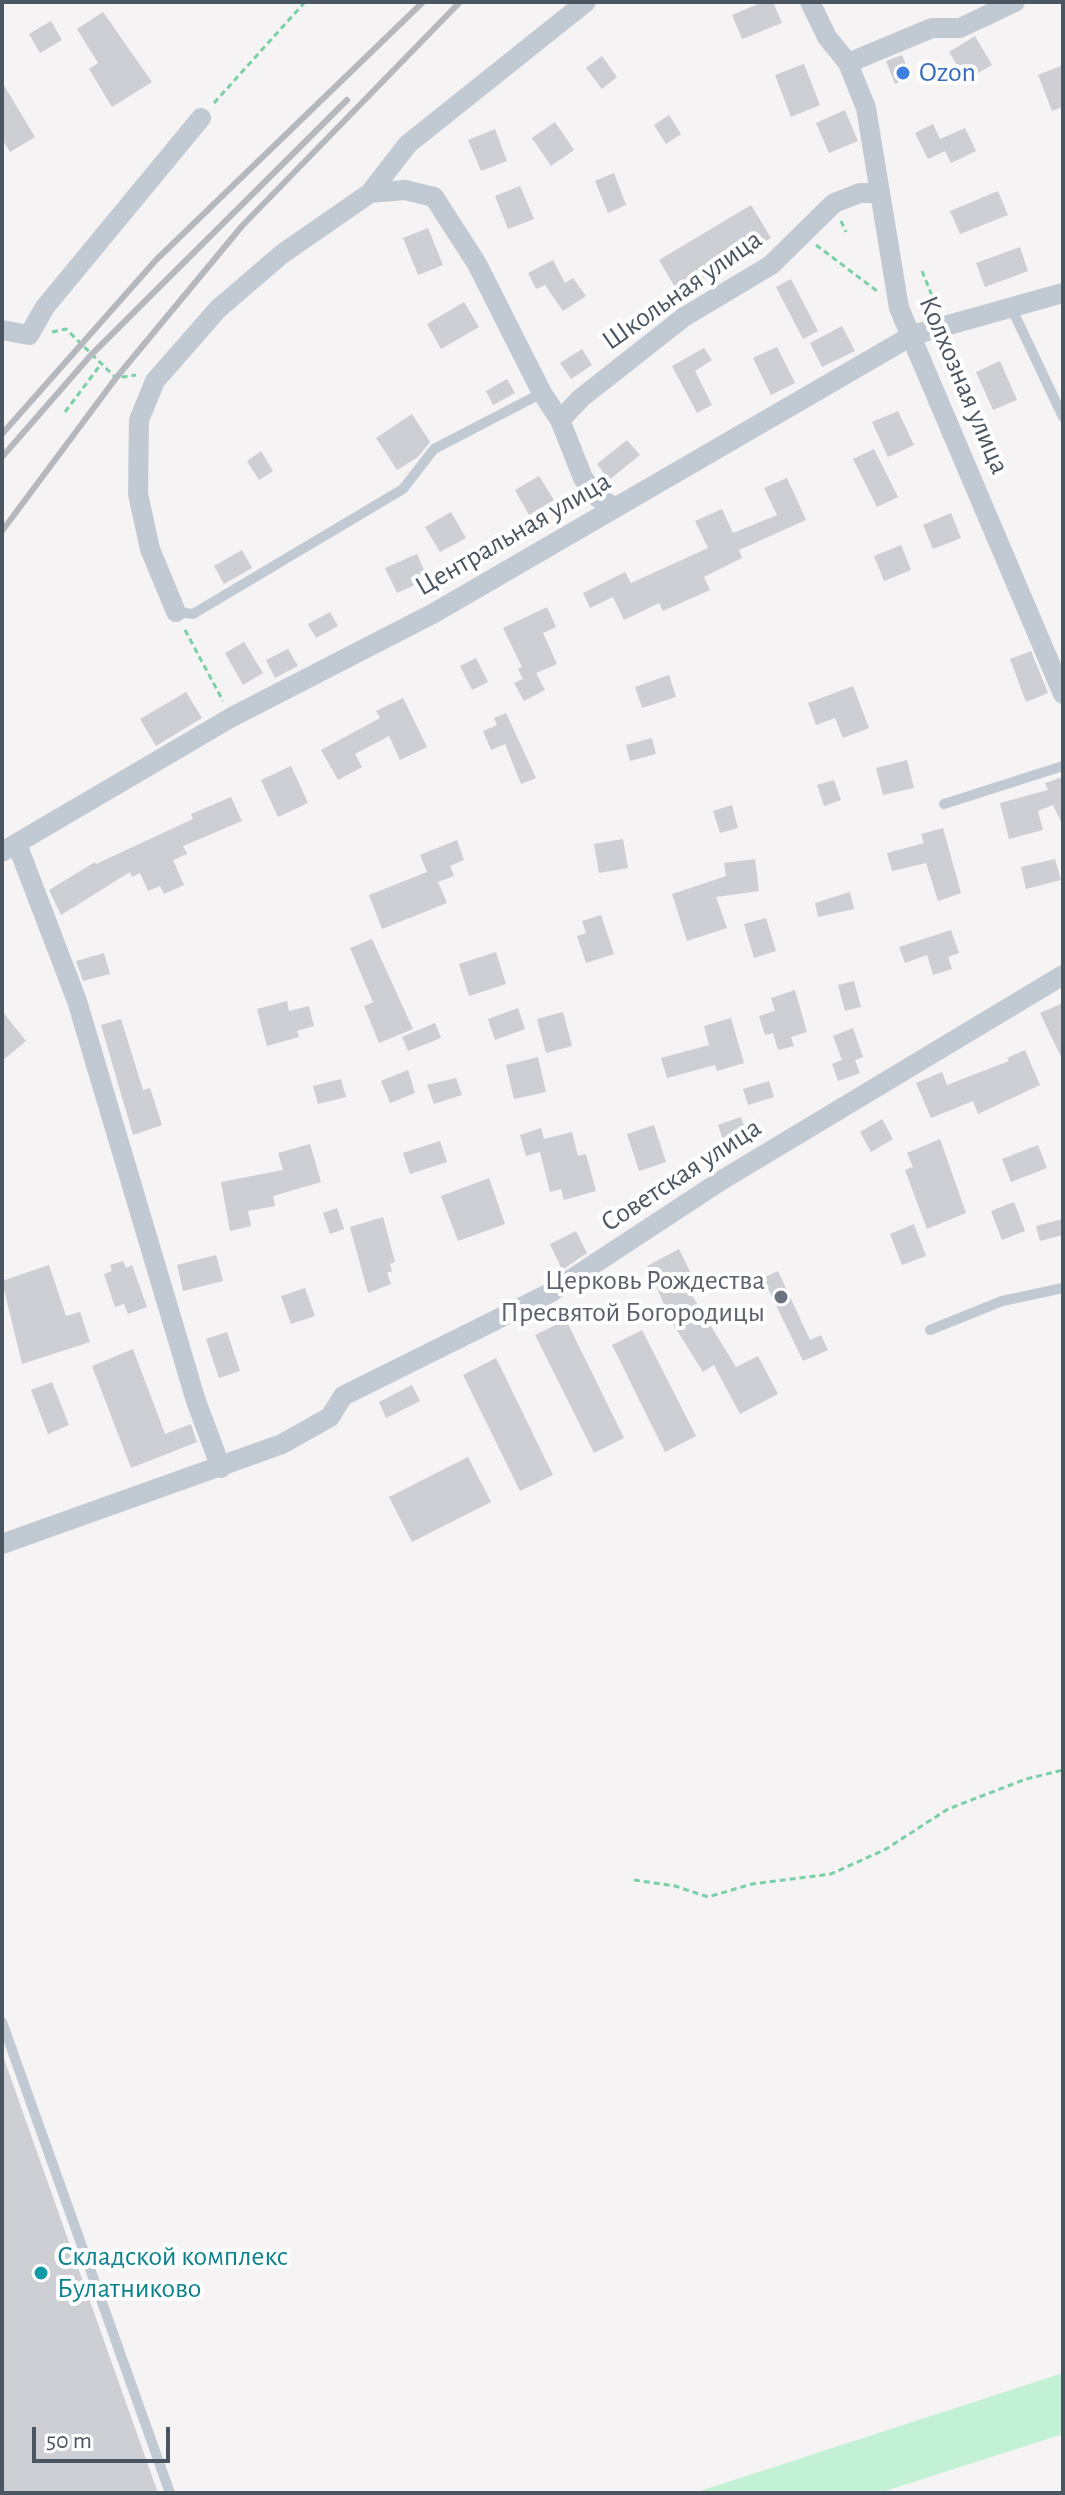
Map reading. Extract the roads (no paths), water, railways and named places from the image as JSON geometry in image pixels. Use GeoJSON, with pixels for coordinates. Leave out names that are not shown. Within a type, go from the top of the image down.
{"type":"FeatureCollection","features":[{"type":"Feature","properties":{"kind":"street"},"geometry":{"type":"LineString","coordinates":[[176,612],[150,549],[138,494],[139,420],[155,381],[218,309],[282,254],[370,193],[408,144],[586,2]]}},
{"type":"Feature","properties":{"kind":"street","name":"Колхозная улица"},"geometry":{"type":"LineString","coordinates":[[810,2],[827,37],[848,63],[866,108],[899,308],[1063,694]]}},
{"type":"Feature","properties":{"kind":"street"},"geometry":{"type":"LineString","coordinates":[[848,63],[932,28],[960,28],[1015,2]]}},
{"type":"Feature","properties":{"kind":"street"},"geometry":{"type":"LineString","coordinates":[[2,330],[29,335],[45,307],[201,118]]}},
{"type":"Feature","properties":{"kind":"street"},"geometry":{"type":"LineString","coordinates":[[370,193],[405,190],[434,197],[477,264],[542,393],[560,420],[583,478],[598,498],[613,506]]}},
{"type":"Feature","properties":{"kind":"street","name":"Школьная улица"},"geometry":{"type":"LineString","coordinates":[[560,420],[581,398],[684,317],[771,265],[834,203],[846,196],[880,193]]}},
{"type":"Feature","properties":{"kind":"street","name":"Центральная улица"},"geometry":{"type":"LineString","coordinates":[[9,848],[232,717],[434,613],[613,506],[913,335],[1063,293]]}},
{"type":"Feature","properties":{"kind":"street"},"geometry":{"type":"LineString","coordinates":[[9,848],[77,1001],[196,1401],[221,1468]]}},
{"type":"Feature","properties":{"kind":"street","name":"Советская улица"},"geometry":{"type":"LineString","coordinates":[[2,1544],[282,1444],[330,1417],[343,1396],[550,1293],[722,1180],[1063,975]]}},
{"type":"Feature","properties":{"kind":"lane"},"geometry":{"type":"LineString","coordinates":[[1011,307],[1063,417]]}},
{"type":"Feature","properties":{"kind":"lane"},"geometry":{"type":"LineString","coordinates":[[176,612],[193,614],[403,489],[434,449],[542,393]]}},
{"type":"Feature","properties":{"kind":"lane"},"geometry":{"type":"LineString","coordinates":[[944,804],[1063,766]]}},
{"type":"Feature","properties":{"kind":"lane"},"geometry":{"type":"LineString","coordinates":[[930,1330],[1002,1301],[1063,1288]]}},
{"type":"Feature","properties":{"kind":"lane"},"geometry":{"type":"LineString","coordinates":[[2,2022],[170,2493]]}},
{"type":"Feature","properties":{"kind":"railway"},"geometry":{"type":"LineString","coordinates":[[2,434],[156,260],[423,2]]}},
{"type":"Feature","properties":{"kind":"railway"},"geometry":{"type":"LineString","coordinates":[[2,531],[116,378],[242,226],[460,2]]}},
{"type":"Feature","properties":{"kind":"railway"},"geometry":{"type":"LineString","coordinates":[[2,457],[91,355],[347,100]]}},
{"type":"Feature","properties":{"kind":"place","name":"Ozon"},"geometry":{"type":"Point","coordinates":[903,73]}},
{"type":"Feature","properties":{"kind":"place","name":"Церковь Рождества Пресвятой Богородицы"},"geometry":{"type":"Point","coordinates":[781,1297]}},
{"type":"Feature","properties":{"kind":"place","name":"Складской комплекс Булатниково"},"geometry":{"type":"Point","coordinates":[41,2273]}}]}
